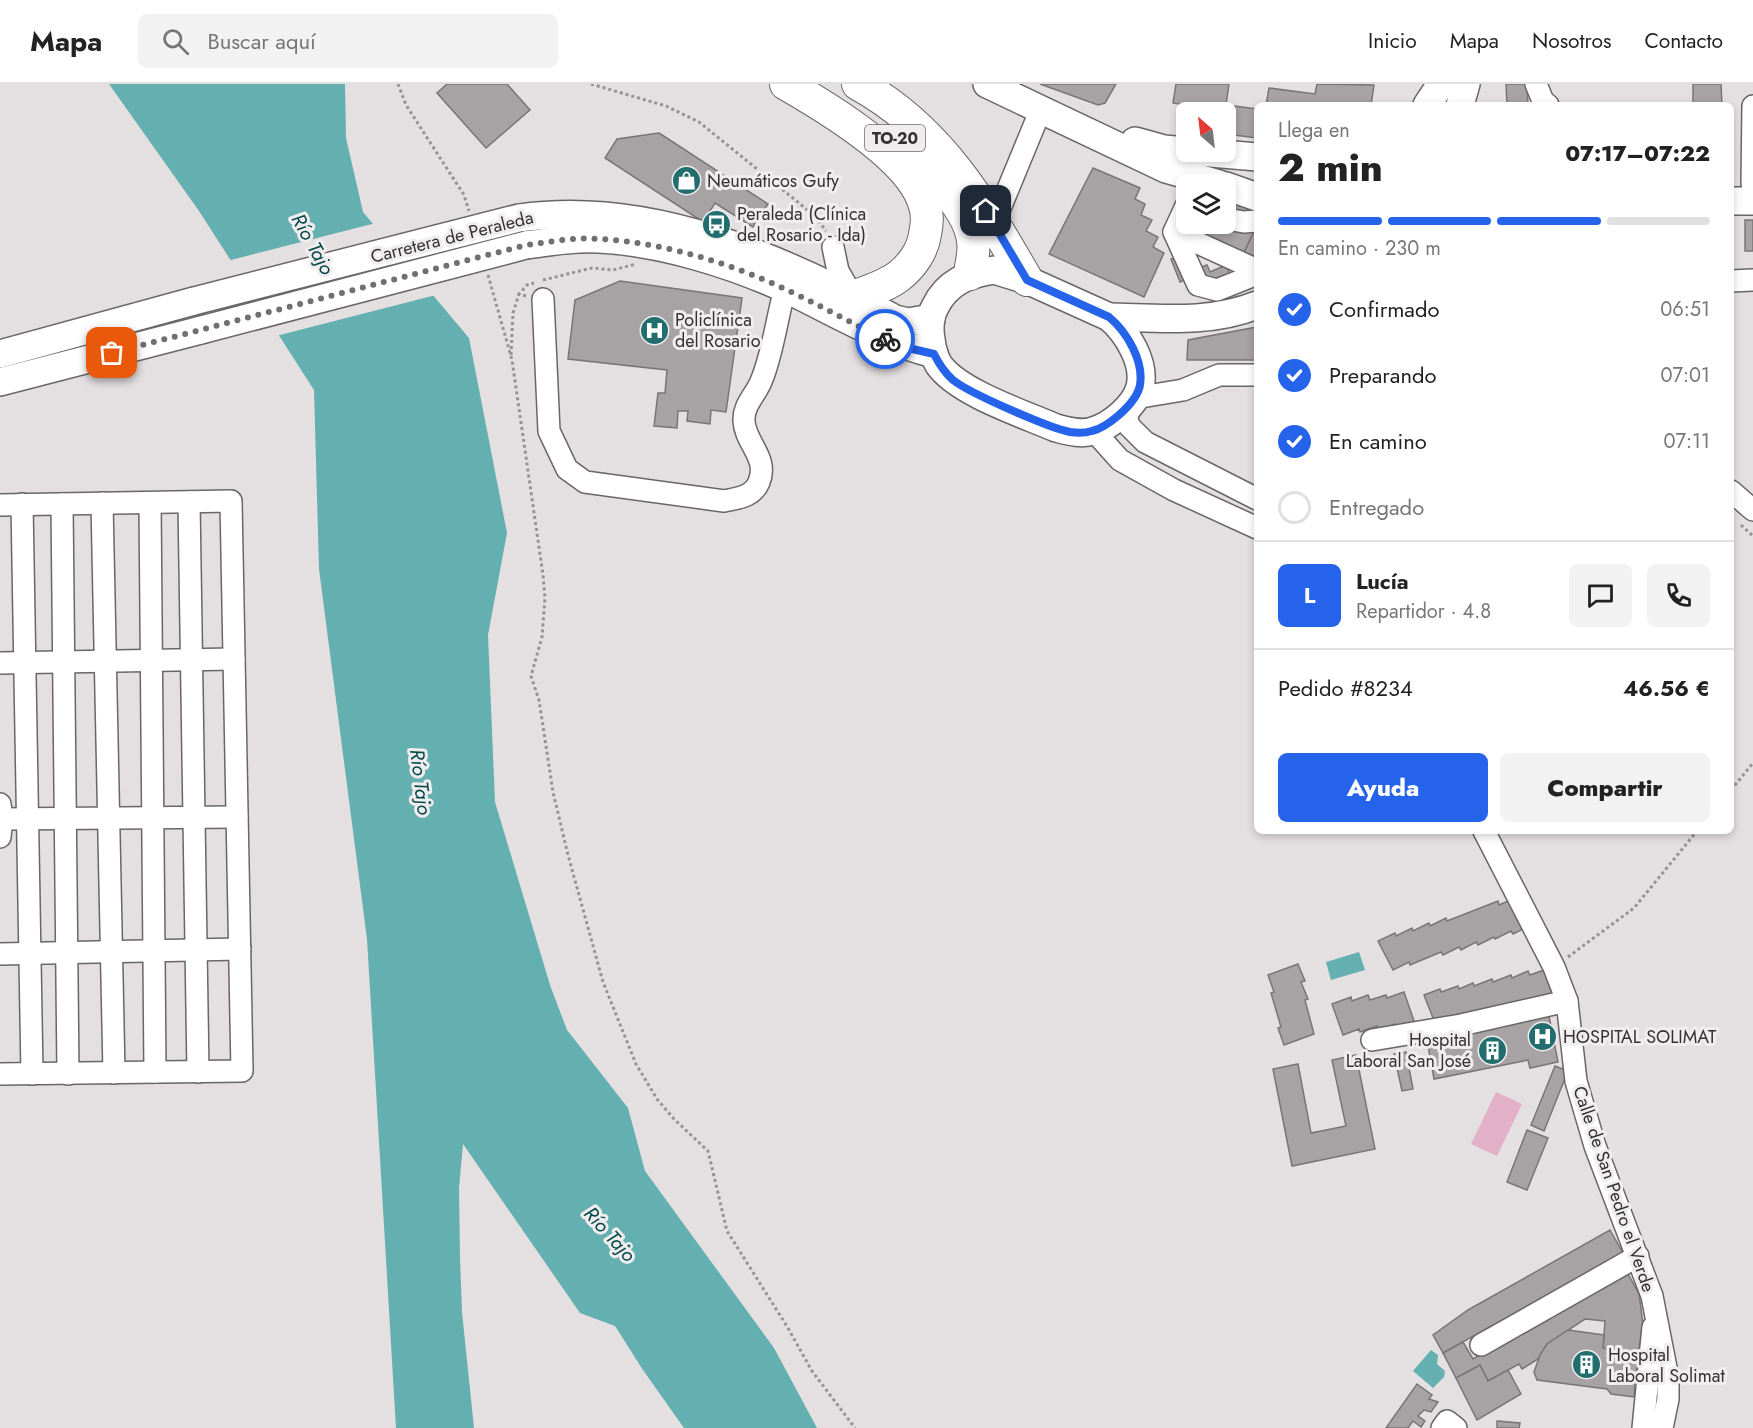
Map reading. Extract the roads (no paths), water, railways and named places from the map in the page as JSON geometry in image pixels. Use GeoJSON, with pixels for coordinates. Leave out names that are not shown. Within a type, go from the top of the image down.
{"type":"FeatureCollection","features":[{"type":"Feature","properties":{"kind":"highway"},"geometry":{"type":"LineString","coordinates":[[786,84],[827,108],[894,159],[912,182],[925,206],[927,223],[924,240],[910,265],[888,283],[853,297]]}},
{"type":"Feature","properties":{"kind":"highway","name":"TO-20"},"geometry":{"type":"LineString","coordinates":[[811,84],[849,103],[875,122],[927,168],[958,206],[971,230],[974,241],[970,274]]}},
{"type":"Feature","properties":{"kind":"highway","name":"TO-20"},"geometry":{"type":"LineString","coordinates":[[858,84],[891,106],[938,148],[965,179],[1027,280]]}},
{"type":"Feature","properties":{"kind":"main road"},"geometry":{"type":"LineString","coordinates":[[987,84],[1180,174]]}},
{"type":"Feature","properties":{"kind":"main road"},"geometry":{"type":"LineString","coordinates":[[1429,102],[1441,84]]}},
{"type":"Feature","properties":{"kind":"main road"},"geometry":{"type":"LineString","coordinates":[[1461,102],[1466,84]]}},
{"type":"Feature","properties":{"kind":"main road"},"geometry":{"type":"LineString","coordinates":[[1084,129],[1176,150]]}},
{"type":"Feature","properties":{"kind":"main road"},"geometry":{"type":"LineString","coordinates":[[1236,155],[1254,157]]}},
{"type":"Feature","properties":{"kind":"main road"},"geometry":{"type":"LineString","coordinates":[[1734,199],[1747,188]]}},
{"type":"Feature","properties":{"kind":"main road"},"geometry":{"type":"LineString","coordinates":[[1236,190],[1254,196]]}},
{"type":"Feature","properties":{"kind":"main road","name":"Carretera de Peraleda"},"geometry":{"type":"LineString","coordinates":[[0,354],[195,301],[519,218],[553,213],[591,213],[664,225],[720,241],[794,280],[889,340],[934,354]]}},
{"type":"Feature","properties":{"kind":"main road","name":"Carretera de Peraleda"},"geometry":{"type":"LineString","coordinates":[[0,382],[526,245],[572,239],[621,241],[688,254],[741,271],[794,280],[853,297],[895,319],[908,322],[931,318]]}},
{"type":"Feature","properties":{"kind":"main road"},"geometry":{"type":"LineString","coordinates":[[994,270],[1027,280],[1109,317],[1119,326],[1132,348],[1140,371],[1140,386],[1130,404],[1094,431],[1082,433],[1056,428],[976,393],[953,380],[939,365],[934,354],[929,332],[931,318],[934,308],[948,287],[970,274],[994,270]]}},
{"type":"Feature","properties":{"kind":"main road"},"geometry":{"type":"LineString","coordinates":[[1109,317],[1212,318],[1254,306]]}},
{"type":"Feature","properties":{"kind":"main road"},"geometry":{"type":"LineString","coordinates":[[1132,348],[1148,329],[1170,319]]}},
{"type":"Feature","properties":{"kind":"street"},"geometry":{"type":"LineString","coordinates":[[1536,84],[1544,102]]}},
{"type":"Feature","properties":{"kind":"street"},"geometry":{"type":"LineString","coordinates":[[1747,188],[1753,106]]}},
{"type":"Feature","properties":{"kind":"street"},"geometry":{"type":"LineString","coordinates":[[994,223],[1041,109]]}},
{"type":"Feature","properties":{"kind":"street"},"geometry":{"type":"LineString","coordinates":[[1208,174],[1211,167],[1222,164],[1254,162]]}},
{"type":"Feature","properties":{"kind":"street"},"geometry":{"type":"LineString","coordinates":[[1236,221],[1254,221]]}},
{"type":"Feature","properties":{"kind":"street"},"geometry":{"type":"LineString","coordinates":[[1176,227],[1174,231],[1198,285],[1217,290],[1254,273]]}},
{"type":"Feature","properties":{"kind":"street"},"geometry":{"type":"LineString","coordinates":[[1174,231],[1254,271]]}},
{"type":"Feature","properties":{"kind":"street"},"geometry":{"type":"LineString","coordinates":[[543,299],[549,431],[567,469],[585,482],[724,501],[743,497],[754,490],[760,480],[761,460],[750,440],[744,422],[747,404],[762,380],[794,280],[818,263],[833,247],[838,271],[853,297]]}},
{"type":"Feature","properties":{"kind":"street"},"geometry":{"type":"LineString","coordinates":[[1734,281],[1753,280]]}},
{"type":"Feature","properties":{"kind":"street"},"geometry":{"type":"LineString","coordinates":[[1254,375],[1219,375],[1183,390],[1130,404],[1129,426],[1145,442],[1254,497]]}},
{"type":"Feature","properties":{"kind":"street"},"geometry":{"type":"LineString","coordinates":[[1094,431],[1119,460],[1174,490],[1254,527]]}},
{"type":"Feature","properties":{"kind":"street"},"geometry":{"type":"LineString","coordinates":[[1734,494],[1753,510]]}},
{"type":"Feature","properties":{"kind":"street"},"geometry":{"type":"LineString","coordinates":[[0,504],[231,501],[242,1071],[0,1074]]}},
{"type":"Feature","properties":{"kind":"street"},"geometry":{"type":"LineString","coordinates":[[150,502],[155,1072]]}},
{"type":"Feature","properties":{"kind":"street"},"geometry":{"type":"LineString","coordinates":[[189,502],[198,1072]]}},
{"type":"Feature","properties":{"kind":"street"},"geometry":{"type":"LineString","coordinates":[[102,503],[114,1073]]}},
{"type":"Feature","properties":{"kind":"street"},"geometry":{"type":"LineString","coordinates":[[21,504],[32,1074]]}},
{"type":"Feature","properties":{"kind":"street"},"geometry":{"type":"LineString","coordinates":[[62,504],[68,1074]]}},
{"type":"Feature","properties":{"kind":"street"},"geometry":{"type":"LineString","coordinates":[[0,663],[234,658]]}},
{"type":"Feature","properties":{"kind":"street"},"geometry":{"type":"LineString","coordinates":[[1,820],[237,817]]}},
{"type":"Feature","properties":{"kind":"street","name":"Calle de San Pedro el Verde"},"geometry":{"type":"LineString","coordinates":[[1486,834],[1554,967],[1567,1001],[1576,1081],[1595,1146],[1652,1296],[1668,1378],[1668,1400],[1662,1428]]}},
{"type":"Feature","properties":{"kind":"street"},"geometry":{"type":"LineString","coordinates":[[0,954],[240,949]]}},
{"type":"Feature","properties":{"kind":"street"},"geometry":{"type":"LineString","coordinates":[[1372,1040],[1423,1022],[1567,1001]]}},
{"type":"Feature","properties":{"kind":"street"},"geometry":{"type":"LineString","coordinates":[[1481,1344],[1638,1256]]}},
{"type":"Feature","properties":{"kind":"street","name":"Calle de San Pedro el Verde"},"geometry":{"type":"LineString","coordinates":[[1643,1428],[1655,1315]]}},
{"type":"Feature","properties":{"kind":"street"},"geometry":{"type":"LineString","coordinates":[[1442,1428],[1447,1421],[1456,1428]]}},
{"type":"Feature","properties":{"kind":"water","name":"Río Tajo"},"geometry":{"type":"Polygon","coordinates":[[[109,84],[345,84],[346,138],[363,212],[469,338],[507,533],[488,635],[495,802],[550,985],[567,1030],[628,1108],[645,1171],[774,1348],[817,1428],[684,1428],[615,1326],[580,1313],[463,1144],[459,1188],[462,1312],[474,1428],[396,1428],[367,939],[319,569],[314,390],[199,211],[109,84]]]}},
{"type":"Feature","properties":{"kind":"water"},"geometry":{"type":"Polygon","coordinates":[[[1359,952],[1365,970],[1331,980],[1326,962],[1359,952]]]}},
{"type":"Feature","properties":{"kind":"water"},"geometry":{"type":"Polygon","coordinates":[[[1431,1350],[1438,1355],[1437,1364],[1445,1371],[1444,1377],[1433,1388],[1413,1371],[1431,1350]]]}},
{"type":"Feature","properties":{"kind":"place","name":"Neumáticos Gufy"},"geometry":{"type":"Point","coordinates":[686,181]}},
{"type":"Feature","properties":{"kind":"place","name":"Peraleda (Clínica del Rosario - Ida)"},"geometry":{"type":"Point","coordinates":[716,224]}},
{"type":"Feature","properties":{"kind":"place","name":"Policlínica del Rosario"},"geometry":{"type":"Point","coordinates":[654,330]}},
{"type":"Feature","properties":{"kind":"place","name":"HOSPITAL SOLIMAT"},"geometry":{"type":"Point","coordinates":[1542,1037]}},
{"type":"Feature","properties":{"kind":"place","name":"Hospital Laboral San José"},"geometry":{"type":"Point","coordinates":[1492,1050]}},
{"type":"Feature","properties":{"kind":"place","name":"Hospital Laboral Solimat"},"geometry":{"type":"Point","coordinates":[1587,1365]}}]}
